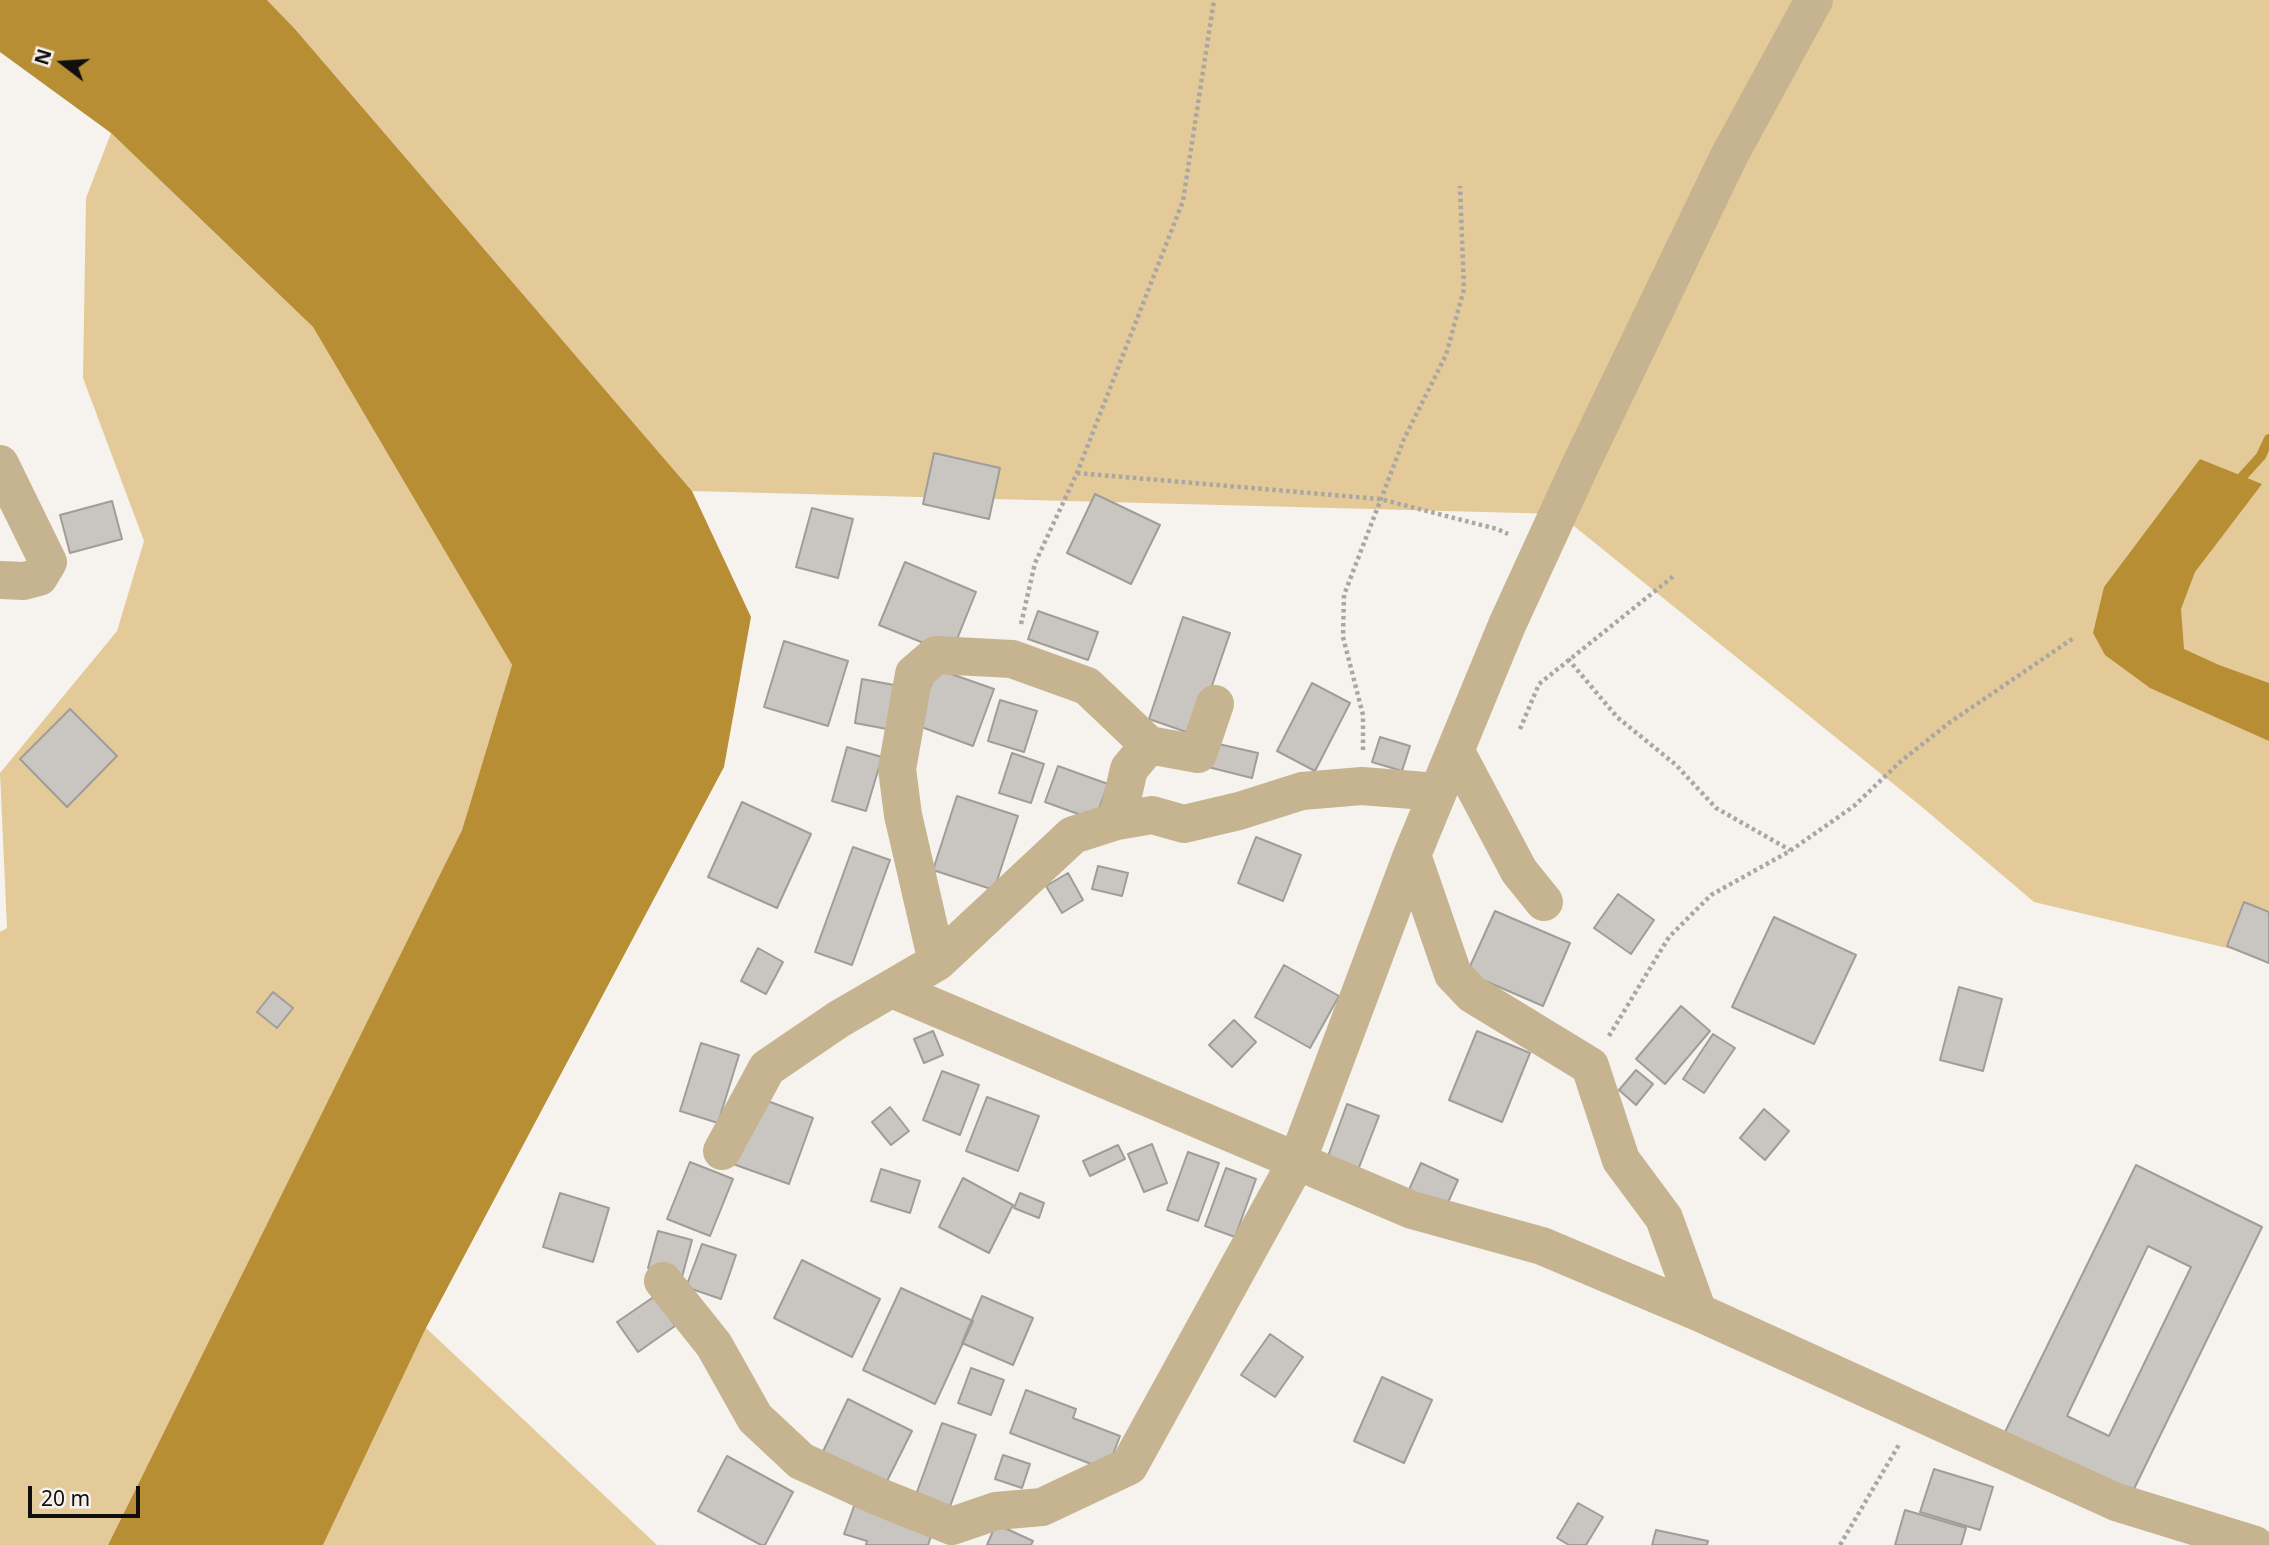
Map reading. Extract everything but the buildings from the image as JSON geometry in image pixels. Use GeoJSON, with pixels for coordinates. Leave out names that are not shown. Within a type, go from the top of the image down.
{"type":"FeatureCollection","features":[{"type":"Feature","properties":{"kind":"street"},"geometry":{"type":"LineString","coordinates":[[663,1281],[714,1345],[755,1418],[801,1461],[952,1526],[996,1511],[1042,1507],[1129,1466],[1297,1159],[1412,855],[1507,625],[1729,156],[1814,0]]}},
{"type":"Feature","properties":{"kind":"street"},"geometry":{"type":"LineString","coordinates":[[0,464],[48,562],[39,577],[24,581],[0,580]]}},
{"type":"Feature","properties":{"kind":"street"},"geometry":{"type":"LineString","coordinates":[[937,962],[903,815],[897,769],[914,674],[936,655],[1012,659],[1087,686],[1149,745],[1198,754],[1215,704]]}},
{"type":"Feature","properties":{"kind":"street"},"geometry":{"type":"LineString","coordinates":[[1117,821],[1129,769],[1149,745]]}},
{"type":"Feature","properties":{"kind":"street"},"geometry":{"type":"LineString","coordinates":[[1456,752],[1519,871],[1544,902]]}},
{"type":"Feature","properties":{"kind":"street"},"geometry":{"type":"LineString","coordinates":[[722,1151],[767,1068],[839,1019],[937,962],[1073,835],[1117,821],[1152,815],[1184,824],[1303,792],[1362,786],[1438,792]]}},
{"type":"Feature","properties":{"kind":"street"},"geometry":{"type":"LineString","coordinates":[[1412,855],[1453,974],[1472,995],[1590,1066],[1621,1160],[1664,1218],[1698,1312]]}},
{"type":"Feature","properties":{"kind":"street"},"geometry":{"type":"LineString","coordinates":[[892,989],[1412,1210],[1542,1246],[1698,1312],[2116,1502],[2255,1545]]}},
{"type":"Feature","properties":{"kind":"path"},"geometry":{"type":"LineString","coordinates":[[1012,659],[1035,563],[1077,473],[1183,201],[1214,0]]}},
{"type":"Feature","properties":{"kind":"path"},"geometry":{"type":"LineString","coordinates":[[1362,786],[1363,715],[1343,636],[1344,595],[1404,439],[1446,355],[1464,289],[1460,186]]}},
{"type":"Feature","properties":{"kind":"path"},"geometry":{"type":"LineString","coordinates":[[1077,473],[1380,499],[1497,529],[1509,534],[1511,545]]}},
{"type":"Feature","properties":{"kind":"path"},"geometry":{"type":"LineString","coordinates":[[1520,729],[1539,684],[1675,575]]}},
{"type":"Feature","properties":{"kind":"path"},"geometry":{"type":"LineString","coordinates":[[1590,1066],[1669,937],[1711,895],[1790,850],[1854,806],[1900,762],[1949,723],[2074,637]]}},
{"type":"Feature","properties":{"kind":"path"},"geometry":{"type":"LineString","coordinates":[[1568,659],[1617,716],[1676,765],[1716,808],[1790,850]]}},
{"type":"Feature","properties":{"kind":"path"},"geometry":{"type":"LineString","coordinates":[[1840,1545],[1918,1413]]}},
{"type":"Feature","properties":{"kind":"shaded area"},"geometry":{"type":"Polygon","coordinates":[[[0,0],[267,0],[295,29],[692,491],[751,617],[724,767],[426,1328],[323,1545],[108,1545],[462,830],[512,665],[313,327],[111,133],[0,52],[0,0]]]}},
{"type":"Feature","properties":{"kind":"shaded area"},"geometry":{"type":"Polygon","coordinates":[[[267,0],[2269,0],[2269,958],[2034,902],[1922,807],[1559,514],[692,491],[295,29],[267,0]]]}},
{"type":"Feature","properties":{"kind":"shaded area"},"geometry":{"type":"Polygon","coordinates":[[[111,133],[313,327],[512,665],[462,830],[108,1545],[0,1545],[0,932],[7,928],[0,773],[117,631],[144,541],[83,378],[86,198],[111,133]]]}},
{"type":"Feature","properties":{"kind":"shaded area"},"geometry":{"type":"Polygon","coordinates":[[[2200,459],[2262,484],[2195,572],[2181,609],[2184,649],[2269,683],[2269,741],[2150,688],[2105,655],[2093,633],[2104,587],[2200,459]]]}},
{"type":"Feature","properties":{"kind":"shaded area"},"geometry":{"type":"Polygon","coordinates":[[[426,1328],[657,1545],[323,1545],[426,1328]]]}},
{"type":"Feature","properties":{"kind":"waterway"},"geometry":{"type":"LineString","coordinates":[[2233,487],[2261,456],[2269,439]]}}]}
